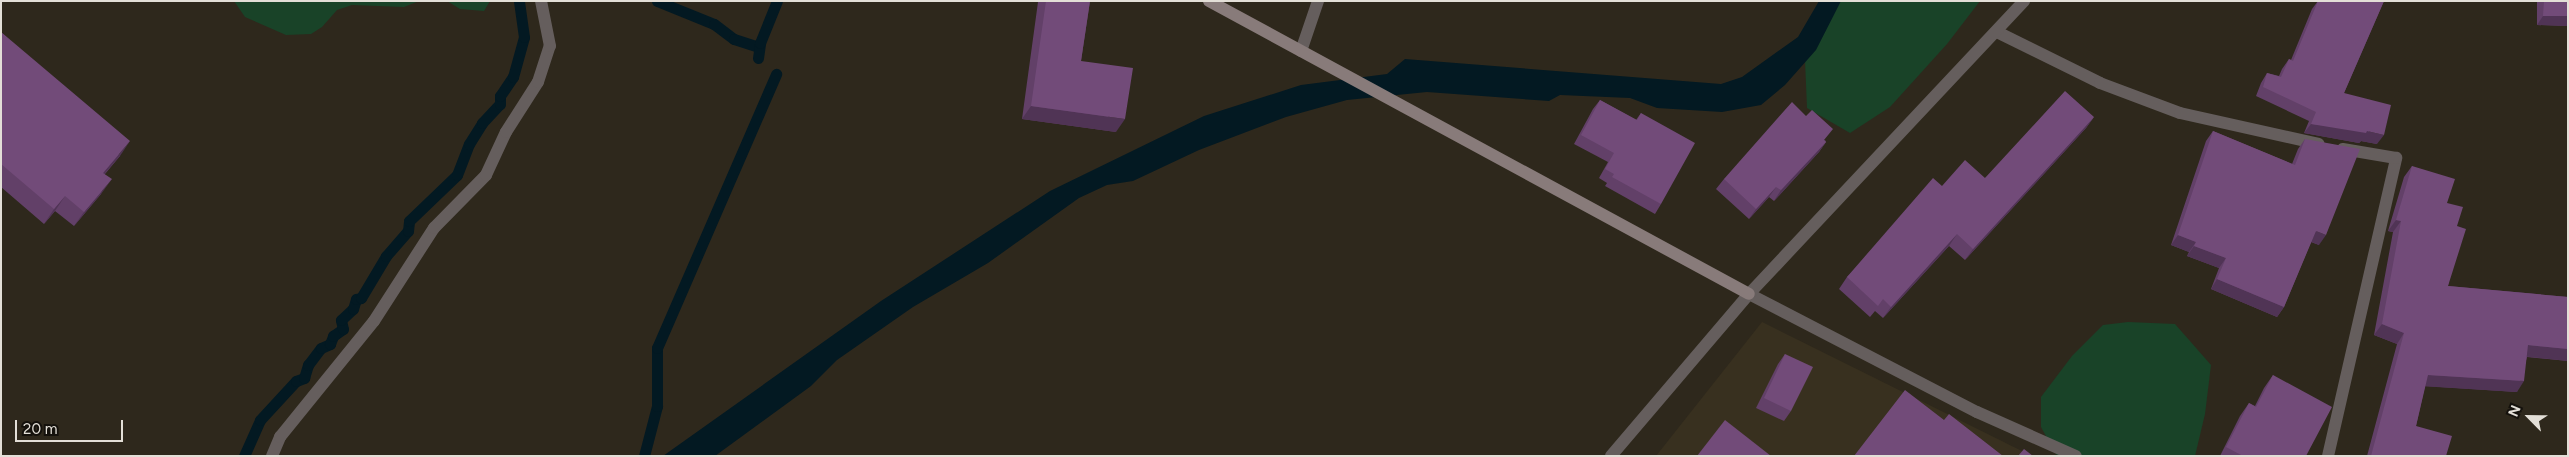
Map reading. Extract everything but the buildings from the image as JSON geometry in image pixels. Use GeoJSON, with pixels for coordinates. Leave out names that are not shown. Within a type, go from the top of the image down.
{"type":"FeatureCollection","features":[{"type":"Feature","properties":{"kind":"street"},"geometry":{"type":"LineString","coordinates":[[272,456],[280,437],[374,321],[434,228],[486,175],[506,132],[538,82],[550,46],[541,1]]}},
{"type":"Feature","properties":{"kind":"street"},"geometry":{"type":"LineString","coordinates":[[1209,1],[1749,294],[1977,412],[2076,456]]}},
{"type":"Feature","properties":{"kind":"street"},"geometry":{"type":"LineString","coordinates":[[1300,51],[1318,1]]}},
{"type":"Feature","properties":{"kind":"street"},"geometry":{"type":"LineString","coordinates":[[1611,456],[1749,294],[1997,32],[2024,1]]}},
{"type":"Feature","properties":{"kind":"street"},"geometry":{"type":"LineString","coordinates":[[1997,32],[2100,83],[2180,113],[2268,135],[2396,158],[2328,456]]}},
{"type":"Feature","properties":{"kind":"shaded area"},"geometry":{"type":"Polygon","coordinates":[[[1762,322],[2032,456],[1656,456],[1762,322]]]}},
{"type":"Feature","properties":{"kind":"green space"},"geometry":{"type":"Polygon","coordinates":[[[234,1],[419,1],[404,7],[352,5],[337,10],[322,27],[311,34],[286,35],[245,17],[234,1]]]}},
{"type":"Feature","properties":{"kind":"green space"},"geometry":{"type":"Polygon","coordinates":[[[447,1],[490,1],[484,11],[460,9],[447,1]]]}},
{"type":"Feature","properties":{"kind":"green space"},"geometry":{"type":"Polygon","coordinates":[[[1829,1],[1980,1],[1947,44],[1890,107],[1850,133],[1807,108],[1805,60],[1829,1]]]}},
{"type":"Feature","properties":{"kind":"green space"},"geometry":{"type":"Polygon","coordinates":[[[2128,322],[2175,324],[2211,365],[2205,414],[2195,456],[2057,456],[2041,427],[2041,397],[2072,356],[2103,325],[2128,322]]]}},
{"type":"Feature","properties":{"kind":"water"},"geometry":{"type":"Polygon","coordinates":[[[1819,1],[1841,1],[1816,50],[1785,85],[1761,105],[1722,112],[1657,108],[1630,98],[1560,95],[1549,101],[1427,92],[1347,100],[1286,117],[1199,150],[1133,181],[1107,185],[1079,198],[988,263],[913,307],[837,360],[811,386],[715,456],[663,456],[881,301],[1050,191],[1204,116],[1301,85],[1387,74],[1405,59],[1721,84],[1742,77],[1798,37],[1819,1]]]}},
{"type":"Feature","properties":{"kind":"waterway"},"geometry":{"type":"LineString","coordinates":[[244,456],[260,420],[296,381],[304,378],[308,365],[321,348],[330,344],[333,336],[343,329],[341,320],[353,309],[356,299],[361,298],[386,256],[408,231],[409,221],[457,175],[469,144],[482,123],[500,104],[500,96],[513,77],[524,37],[519,1]]}},
{"type":"Feature","properties":{"kind":"waterway"},"geometry":{"type":"LineString","coordinates":[[657,1],[714,24],[734,39],[759,47]]}},
{"type":"Feature","properties":{"kind":"waterway"},"geometry":{"type":"LineString","coordinates":[[758,58],[760,43],[777,1]]}},
{"type":"Feature","properties":{"kind":"waterway"},"geometry":{"type":"LineString","coordinates":[[644,456],[657,406],[657,348],[776,74]]}}]}
